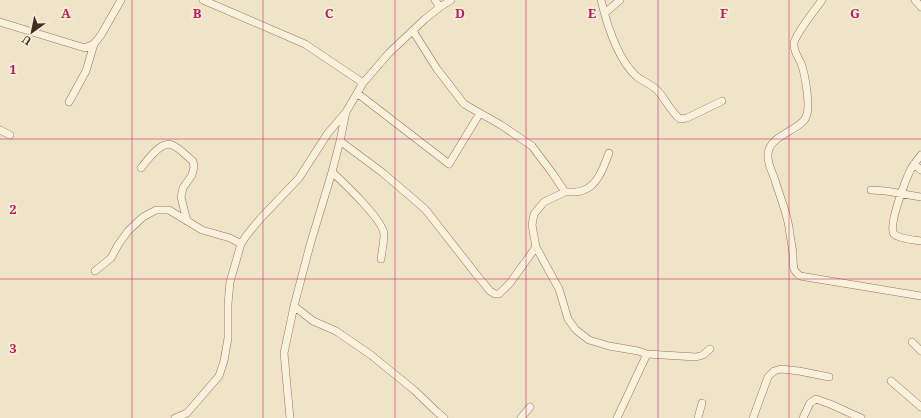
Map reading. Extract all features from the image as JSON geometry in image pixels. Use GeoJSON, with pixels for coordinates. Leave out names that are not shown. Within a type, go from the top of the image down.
{"type":"FeatureCollection","features":[{"type":"Feature","properties":{"kind":"street"},"geometry":{"type":"LineString","coordinates":[[69,102],[86,71],[94,44],[122,0]]}},
{"type":"Feature","properties":{"kind":"street"},"geometry":{"type":"LineString","coordinates":[[203,0],[305,44],[363,82]]}},
{"type":"Feature","properties":{"kind":"street"},"geometry":{"type":"LineString","coordinates":[[435,0],[440,7]]}},
{"type":"Feature","properties":{"kind":"street"},"geometry":{"type":"LineString","coordinates":[[175,418],[187,415],[219,376],[224,361],[228,338],[228,304],[230,282],[246,236],[260,218],[299,178],[328,133],[346,112],[363,82],[389,53],[440,7],[451,0]]}},
{"type":"Feature","properties":{"kind":"street"},"geometry":{"type":"LineString","coordinates":[[601,0],[609,30],[626,63],[637,76],[656,89],[668,103],[675,115],[680,119],[687,118],[722,101]]}},
{"type":"Feature","properties":{"kind":"street"},"geometry":{"type":"LineString","coordinates":[[605,13],[620,0]]}},
{"type":"Feature","properties":{"kind":"street"},"geometry":{"type":"LineString","coordinates":[[822,0],[799,33],[794,45],[802,65],[807,87],[807,116],[801,124],[774,142],[769,148],[768,155],[771,170],[787,218],[792,244],[794,270],[800,276],[921,296]]}},
{"type":"Feature","properties":{"kind":"street"},"geometry":{"type":"LineString","coordinates":[[915,0],[921,7]]}},
{"type":"Feature","properties":{"kind":"street"},"geometry":{"type":"LineString","coordinates":[[0,22],[85,48],[94,44]]}},
{"type":"Feature","properties":{"kind":"street"},"geometry":{"type":"LineString","coordinates":[[413,31],[437,69],[464,104],[501,125],[532,146],[565,192]]}},
{"type":"Feature","properties":{"kind":"street"},"geometry":{"type":"LineString","coordinates":[[357,93],[450,164],[480,113]]}},
{"type":"Feature","properties":{"kind":"street"},"geometry":{"type":"LineString","coordinates":[[290,418],[284,353],[294,306],[310,245],[332,172],[346,112]]}},
{"type":"Feature","properties":{"kind":"street"},"geometry":{"type":"LineString","coordinates":[[0,130],[10,135]]}},
{"type":"Feature","properties":{"kind":"street"},"geometry":{"type":"LineString","coordinates":[[340,142],[383,173],[425,209],[476,274],[490,291],[495,294],[499,294],[510,283],[536,247]]}},
{"type":"Feature","properties":{"kind":"street"},"geometry":{"type":"LineString","coordinates":[[140,168],[161,145],[167,143],[173,145],[193,161],[194,167],[192,175],[183,188],[181,197],[187,221]]}},
{"type":"Feature","properties":{"kind":"street"},"geometry":{"type":"LineString","coordinates":[[609,153],[600,173],[590,186],[585,190],[565,192],[544,202],[534,214],[532,225],[536,247],[559,289],[568,319],[576,330],[589,340],[609,346],[647,354],[696,357],[703,356],[710,349]]}},
{"type":"Feature","properties":{"kind":"street"},"geometry":{"type":"LineString","coordinates":[[921,155],[908,174],[892,225],[892,231],[900,238],[921,241]]}},
{"type":"Feature","properties":{"kind":"street"},"geometry":{"type":"LineString","coordinates":[[914,164],[921,170]]}},
{"type":"Feature","properties":{"kind":"street"},"geometry":{"type":"LineString","coordinates":[[332,172],[364,204],[381,225],[384,233],[381,259]]}},
{"type":"Feature","properties":{"kind":"street"},"geometry":{"type":"LineString","coordinates":[[871,190],[921,197]]}},
{"type":"Feature","properties":{"kind":"street"},"geometry":{"type":"LineString","coordinates":[[95,271],[111,258],[128,231],[143,217],[156,210],[169,210],[202,230],[230,238],[242,244]]}},
{"type":"Feature","properties":{"kind":"street"},"geometry":{"type":"LineString","coordinates":[[294,306],[313,321],[336,331],[372,355],[414,390],[444,418]]}},
{"type":"Feature","properties":{"kind":"street"},"geometry":{"type":"LineString","coordinates":[[912,342],[921,351]]}},
{"type":"Feature","properties":{"kind":"street"},"geometry":{"type":"LineString","coordinates":[[617,418],[647,354]]}},
{"type":"Feature","properties":{"kind":"street"},"geometry":{"type":"LineString","coordinates":[[753,418],[768,377],[774,372],[782,369],[830,377]]}},
{"type":"Feature","properties":{"kind":"street"},"geometry":{"type":"LineString","coordinates":[[891,381],[921,407]]}},
{"type":"Feature","properties":{"kind":"street"},"geometry":{"type":"LineString","coordinates":[[803,418],[810,403],[816,400],[852,416],[861,418]]}},
{"type":"Feature","properties":{"kind":"street"},"geometry":{"type":"LineString","coordinates":[[698,418],[702,403]]}},
{"type":"Feature","properties":{"kind":"street"},"geometry":{"type":"LineString","coordinates":[[521,418],[530,407]]}}]}
